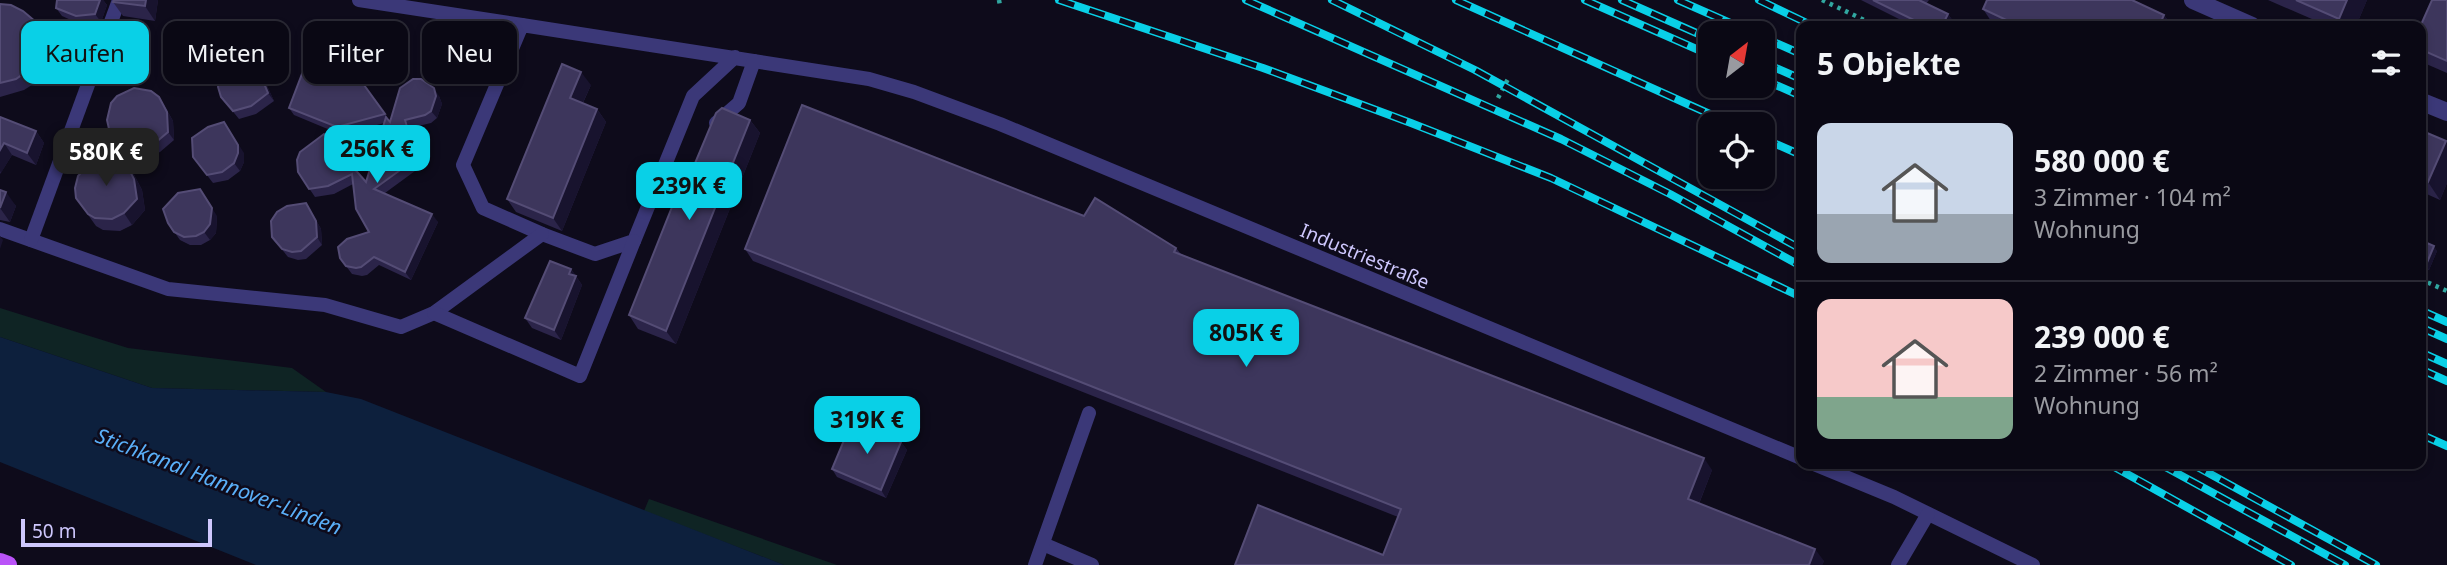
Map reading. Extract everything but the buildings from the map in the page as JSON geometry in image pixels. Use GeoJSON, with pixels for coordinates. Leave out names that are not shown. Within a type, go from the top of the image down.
{"type":"FeatureCollection","features":[{"type":"Feature","properties":{"kind":"main road"},"geometry":{"type":"LineString","coordinates":[[0,562],[8,565]]}},
{"type":"Feature","properties":{"kind":"street"},"geometry":{"type":"LineString","coordinates":[[2193,0],[2241,21]]}},
{"type":"Feature","properties":{"kind":"street"},"geometry":{"type":"LineString","coordinates":[[2426,103],[2447,112]]}},
{"type":"Feature","properties":{"kind":"lane"},"geometry":{"type":"LineString","coordinates":[[31,240],[119,0]]}},
{"type":"Feature","properties":{"kind":"lane","name":"Industriestraße"},"geometry":{"type":"LineString","coordinates":[[359,0],[869,79],[914,92],[1000,124],[1796,456]]}},
{"type":"Feature","properties":{"kind":"lane"},"geometry":{"type":"LineString","coordinates":[[522,25],[463,165],[483,208],[595,254],[634,241]]}},
{"type":"Feature","properties":{"kind":"lane"},"geometry":{"type":"LineString","coordinates":[[434,313],[580,376],[693,96],[735,58]]}},
{"type":"Feature","properties":{"kind":"lane"},"geometry":{"type":"LineString","coordinates":[[712,131],[717,120],[738,103],[754,61]]}},
{"type":"Feature","properties":{"kind":"lane"},"geometry":{"type":"LineString","coordinates":[[0,229],[169,289],[325,305],[401,327],[434,313],[542,234]]}},
{"type":"Feature","properties":{"kind":"lane"},"geometry":{"type":"LineString","coordinates":[[1035,565],[1088,413]]}},
{"type":"Feature","properties":{"kind":"lane"},"geometry":{"type":"LineString","coordinates":[[1826,469],[1894,497],[2033,565]]}},
{"type":"Feature","properties":{"kind":"lane"},"geometry":{"type":"LineString","coordinates":[[1898,565],[1928,514]]}},
{"type":"Feature","properties":{"kind":"lane"},"geometry":{"type":"LineString","coordinates":[[1043,544],[1092,565]]}},
{"type":"Feature","properties":{"kind":"path"},"geometry":{"type":"LineString","coordinates":[[1822,0],[1866,21]]}},
{"type":"Feature","properties":{"kind":"path"},"geometry":{"type":"LineString","coordinates":[[1498,98],[1509,77]]}},
{"type":"Feature","properties":{"kind":"path"},"geometry":{"type":"LineString","coordinates":[[2426,282],[2447,291]]}},
{"type":"Feature","properties":{"kind":"green space"},"geometry":{"type":"Polygon","coordinates":[[[0,308],[128,348],[292,368],[326,392],[152,388],[0,337],[0,308]]]}},
{"type":"Feature","properties":{"kind":"green space"},"geometry":{"type":"Polygon","coordinates":[[[649,499],[837,565],[784,565],[644,511],[649,499]]]}},
{"type":"Feature","properties":{"kind":"water","name":"Stichkanal Hannover-Linden"},"geometry":{"type":"Polygon","coordinates":[[[0,337],[152,388],[326,392],[361,399],[784,565],[256,565],[0,462],[0,337]]]}},
{"type":"Feature","properties":{"kind":"railway"},"geometry":{"type":"LineString","coordinates":[[1059,0],[1263,68],[1551,178],[1796,295]]}},
{"type":"Feature","properties":{"kind":"railway"},"geometry":{"type":"LineString","coordinates":[[1246,0],[1561,139],[1670,194],[1796,263]]}},
{"type":"Feature","properties":{"kind":"railway"},"geometry":{"type":"LineString","coordinates":[[1332,0],[1475,70],[1796,246]]}},
{"type":"Feature","properties":{"kind":"railway"},"geometry":{"type":"LineString","coordinates":[[1456,0],[1705,112]]}},
{"type":"Feature","properties":{"kind":"railway"},"geometry":{"type":"LineString","coordinates":[[1585,0],[1698,50]]}},
{"type":"Feature","properties":{"kind":"railway"},"geometry":{"type":"LineString","coordinates":[[1622,0],[1698,34]]}},
{"type":"Feature","properties":{"kind":"railway"},"geometry":{"type":"LineString","coordinates":[[1678,0],[1726,21]]}},
{"type":"Feature","properties":{"kind":"railway"},"geometry":{"type":"LineString","coordinates":[[1759,0],[1803,21]]}},
{"type":"Feature","properties":{"kind":"railway"},"geometry":{"type":"LineString","coordinates":[[1775,43],[1796,52]]}},
{"type":"Feature","properties":{"kind":"railway"},"geometry":{"type":"LineString","coordinates":[[1775,68],[1796,77]]}},
{"type":"Feature","properties":{"kind":"railway"},"geometry":{"type":"LineString","coordinates":[[1775,85],[1796,94]]}},
{"type":"Feature","properties":{"kind":"railway"},"geometry":{"type":"LineString","coordinates":[[1775,144],[1796,153]]}},
{"type":"Feature","properties":{"kind":"railway"},"geometry":{"type":"LineString","coordinates":[[2426,313],[2447,322]]}},
{"type":"Feature","properties":{"kind":"railway"},"geometry":{"type":"LineString","coordinates":[[2426,330],[2447,339]]}},
{"type":"Feature","properties":{"kind":"railway"},"geometry":{"type":"LineString","coordinates":[[2426,355],[2447,364]]}},
{"type":"Feature","properties":{"kind":"railway"},"geometry":{"type":"LineString","coordinates":[[2426,372],[2447,381]]}},
{"type":"Feature","properties":{"kind":"railway"},"geometry":{"type":"LineString","coordinates":[[2426,437],[2447,446]]}},
{"type":"Feature","properties":{"kind":"railway"},"geometry":{"type":"LineString","coordinates":[[2118,469],[2291,565]]}},
{"type":"Feature","properties":{"kind":"railway"},"geometry":{"type":"LineString","coordinates":[[2169,469],[2345,565]]}},
{"type":"Feature","properties":{"kind":"railway"},"geometry":{"type":"LineString","coordinates":[[2201,469],[2376,565]]}}]}
